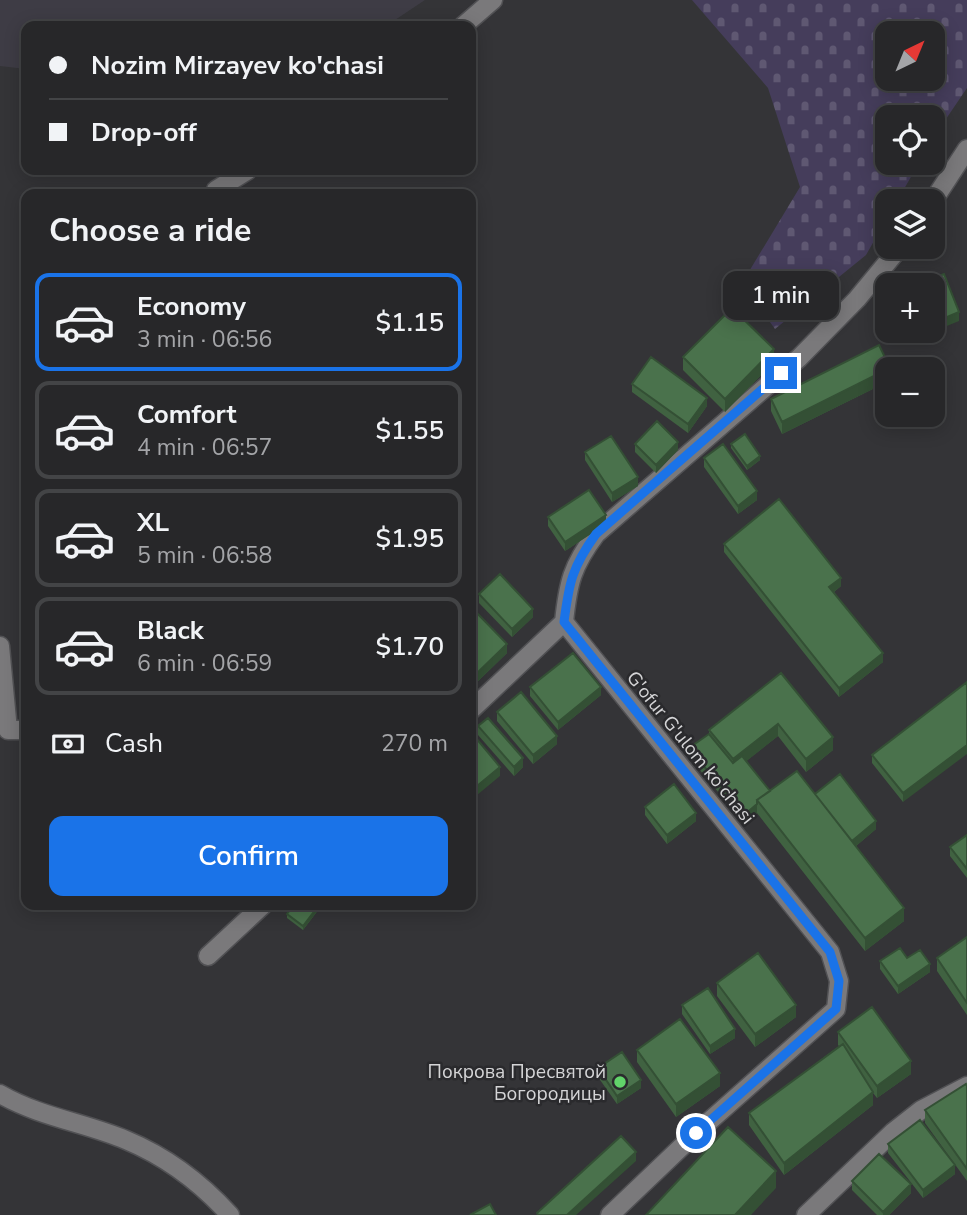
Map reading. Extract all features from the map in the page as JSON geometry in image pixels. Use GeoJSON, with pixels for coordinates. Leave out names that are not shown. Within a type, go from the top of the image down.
{"type":"FeatureCollection","features":[{"type":"Feature","properties":{"kind":"street"},"geometry":{"type":"LineString","coordinates":[[469,21],[493,0]]}},
{"type":"Feature","properties":{"kind":"street"},"geometry":{"type":"LineString","coordinates":[[941,189],[967,149]]}},
{"type":"Feature","properties":{"kind":"street"},"geometry":{"type":"LineString","coordinates":[[218,189],[240,175]]}},
{"type":"Feature","properties":{"kind":"street"},"geometry":{"type":"LineString","coordinates":[[476,705],[564,622],[568,584],[580,556],[596,534],[799,358],[857,299],[890,259]]}},
{"type":"Feature","properties":{"kind":"street","name":"G'ofur G'ulom ko'chasi"},"geometry":{"type":"LineString","coordinates":[[564,622],[830,952],[839,981],[836,1009],[696,1133],[610,1215]]}},
{"type":"Feature","properties":{"kind":"street"},"geometry":{"type":"LineString","coordinates":[[0,646],[4,734]]}},
{"type":"Feature","properties":{"kind":"street"},"geometry":{"type":"LineString","coordinates":[[208,956],[258,910]]}},
{"type":"Feature","properties":{"kind":"street"},"geometry":{"type":"LineString","coordinates":[[806,1215],[893,1132],[921,1110],[967,1086]]}},
{"type":"Feature","properties":{"kind":"street"},"geometry":{"type":"LineString","coordinates":[[0,1094],[65,1122],[126,1140],[178,1167],[214,1197],[230,1215]]}},
{"type":"Feature","properties":{"kind":"shaded area"},"geometry":{"type":"Polygon","coordinates":[[[0,0],[425,0],[394,21],[21,21],[21,68],[0,66],[0,0]]]}},
{"type":"Feature","properties":{"kind":"green space"},"geometry":{"type":"Polygon","coordinates":[[[692,0],[967,0],[967,88],[945,120],[945,105],[875,105],[875,175],[912,175],[904,189],[875,189],[875,239],[866,255],[775,329],[742,283],[800,187],[768,88],[692,0]]]}},
{"type":"Feature","properties":{"kind":"building"},"geometry":{"type":"Polygon","coordinates":[[[945,277],[959,312],[945,318],[945,277]]]}},
{"type":"Feature","properties":{"kind":"building"},"geometry":{"type":"Polygon","coordinates":[[[732,308],[774,349],[725,399],[683,357],[732,308]]]}},
{"type":"Feature","properties":{"kind":"building"},"geometry":{"type":"Polygon","coordinates":[[[879,345],[885,357],[875,357],[875,376],[782,422],[771,399],[879,345]]]}},
{"type":"Feature","properties":{"kind":"building"},"geometry":{"type":"Polygon","coordinates":[[[651,357],[707,398],[688,424],[632,384],[651,357]]]}},
{"type":"Feature","properties":{"kind":"building"},"geometry":{"type":"Polygon","coordinates":[[[657,421],[678,442],[656,465],[635,444],[657,421]]]}},
{"type":"Feature","properties":{"kind":"building"},"geometry":{"type":"Polygon","coordinates":[[[745,434],[760,456],[747,466],[731,444],[745,434]]]}},
{"type":"Feature","properties":{"kind":"building"},"geometry":{"type":"Polygon","coordinates":[[[611,436],[638,477],[612,493],[585,452],[611,436]]]}},
{"type":"Feature","properties":{"kind":"building"},"geometry":{"type":"Polygon","coordinates":[[[723,444],[757,491],[738,506],[704,458],[723,444]]]}},
{"type":"Feature","properties":{"kind":"building"},"geometry":{"type":"Polygon","coordinates":[[[589,490],[606,515],[565,542],[548,517],[589,490]]]}},
{"type":"Feature","properties":{"kind":"building"},"geometry":{"type":"Polygon","coordinates":[[[779,499],[841,578],[829,587],[883,653],[839,688],[724,544],[779,499]]]}},
{"type":"Feature","properties":{"kind":"building"},"geometry":{"type":"Polygon","coordinates":[[[500,574],[533,609],[512,629],[479,594],[500,574]]]}},
{"type":"Feature","properties":{"kind":"building"},"geometry":{"type":"Polygon","coordinates":[[[476,612],[507,644],[476,674],[476,612]]]}},
{"type":"Feature","properties":{"kind":"building"},"geometry":{"type":"Polygon","coordinates":[[[573,653],[601,687],[558,722],[530,687],[573,653]]]}},
{"type":"Feature","properties":{"kind":"building"},"geometry":{"type":"Polygon","coordinates":[[[781,673],[833,737],[806,759],[778,724],[733,759],[709,730],[781,673]]]}},
{"type":"Feature","properties":{"kind":"building"},"geometry":{"type":"Polygon","coordinates":[[[967,682],[967,745],[903,793],[872,755],[967,682]]]}},
{"type":"Feature","properties":{"kind":"building"},"geometry":{"type":"Polygon","coordinates":[[[521,692],[557,736],[533,755],[497,712],[521,692]]]}},
{"type":"Feature","properties":{"kind":"building"},"geometry":{"type":"Polygon","coordinates":[[[488,718],[523,758],[514,767],[478,726],[488,718]]]}},
{"type":"Feature","properties":{"kind":"building"},"geometry":{"type":"Polygon","coordinates":[[[709,734],[733,763],[742,756],[770,791],[757,800],[757,804],[744,815],[689,748],[709,734]]]}},
{"type":"Feature","properties":{"kind":"building"},"geometry":{"type":"Polygon","coordinates":[[[476,738],[500,767],[476,787],[476,738]]]}},
{"type":"Feature","properties":{"kind":"building"},"geometry":{"type":"Polygon","coordinates":[[[797,771],[904,908],[865,938],[757,800],[797,771]]]}},
{"type":"Feature","properties":{"kind":"building"},"geometry":{"type":"Polygon","coordinates":[[[840,774],[876,821],[852,841],[815,794],[840,774]]]}},
{"type":"Feature","properties":{"kind":"building"},"geometry":{"type":"Polygon","coordinates":[[[674,784],[696,813],[667,835],[645,807],[674,784]]]}},
{"type":"Feature","properties":{"kind":"building"},"geometry":{"type":"Polygon","coordinates":[[[967,835],[967,869],[950,847],[967,835]]]}},
{"type":"Feature","properties":{"kind":"building"},"geometry":{"type":"Polygon","coordinates":[[[290,910],[315,910],[303,926],[287,914],[290,910]]]}},
{"type":"Feature","properties":{"kind":"building"},"geometry":{"type":"Polygon","coordinates":[[[967,937],[967,1003],[937,958],[967,937]]]}},
{"type":"Feature","properties":{"kind":"building"},"geometry":{"type":"Polygon","coordinates":[[[900,948],[907,958],[920,950],[930,964],[898,986],[880,961],[900,948]]]}},
{"type":"Feature","properties":{"kind":"building"},"geometry":{"type":"Polygon","coordinates":[[[758,953],[796,1005],[755,1034],[717,983],[758,953]]]}},
{"type":"Feature","properties":{"kind":"building"},"geometry":{"type":"Polygon","coordinates":[[[708,988],[735,1029],[710,1046],[682,1005],[708,988]]]}},
{"type":"Feature","properties":{"kind":"building"},"geometry":{"type":"Polygon","coordinates":[[[872,1007],[911,1061],[877,1086],[838,1032],[872,1007]]]}},
{"type":"Feature","properties":{"kind":"building"},"geometry":{"type":"Polygon","coordinates":[[[680,1019],[720,1073],[676,1104],[637,1050],[680,1019]]]}},
{"type":"Feature","properties":{"kind":"building"},"geometry":{"type":"Polygon","coordinates":[[[843,1044],[873,1092],[784,1163],[749,1113],[843,1044]]]}},
{"type":"Feature","properties":{"kind":"building","name":"Покрова Пресвятой Богородицы"},"geometry":{"type":"Polygon","coordinates":[[[622,1052],[641,1080],[617,1096],[598,1068],[622,1052]]]}},
{"type":"Feature","properties":{"kind":"building"},"geometry":{"type":"Polygon","coordinates":[[[966,1084],[967,1086],[967,1169],[925,1110],[966,1084]]]}},
{"type":"Feature","properties":{"kind":"building"},"geometry":{"type":"Polygon","coordinates":[[[920,1120],[955,1165],[923,1190],[888,1144],[920,1120]]]}},
{"type":"Feature","properties":{"kind":"building"},"geometry":{"type":"Polygon","coordinates":[[[728,1127],[776,1171],[735,1215],[646,1215],[728,1127]]]}},
{"type":"Feature","properties":{"kind":"building"},"geometry":{"type":"Polygon","coordinates":[[[621,1136],[636,1152],[567,1215],[538,1215],[537,1213],[621,1136]]]}},
{"type":"Feature","properties":{"kind":"building"},"geometry":{"type":"Polygon","coordinates":[[[879,1154],[911,1184],[883,1212],[852,1181],[879,1154]]]}},
{"type":"Feature","properties":{"kind":"building"},"geometry":{"type":"Polygon","coordinates":[[[490,1204],[496,1215],[470,1215],[490,1204]]]}},
{"type":"Feature","properties":{"kind":"place","name":"Покрова Пресвятой Богородицы"},"geometry":{"type":"Point","coordinates":[620,1082]}},
{"type":"Feature","properties":{"kind":"route"},"geometry":{"type":"LineString","coordinates":[[696,1133],[836,1009],[839,981],[830,952],[564,622],[568,584],[580,556],[596,534],[781,373]]}}]}
